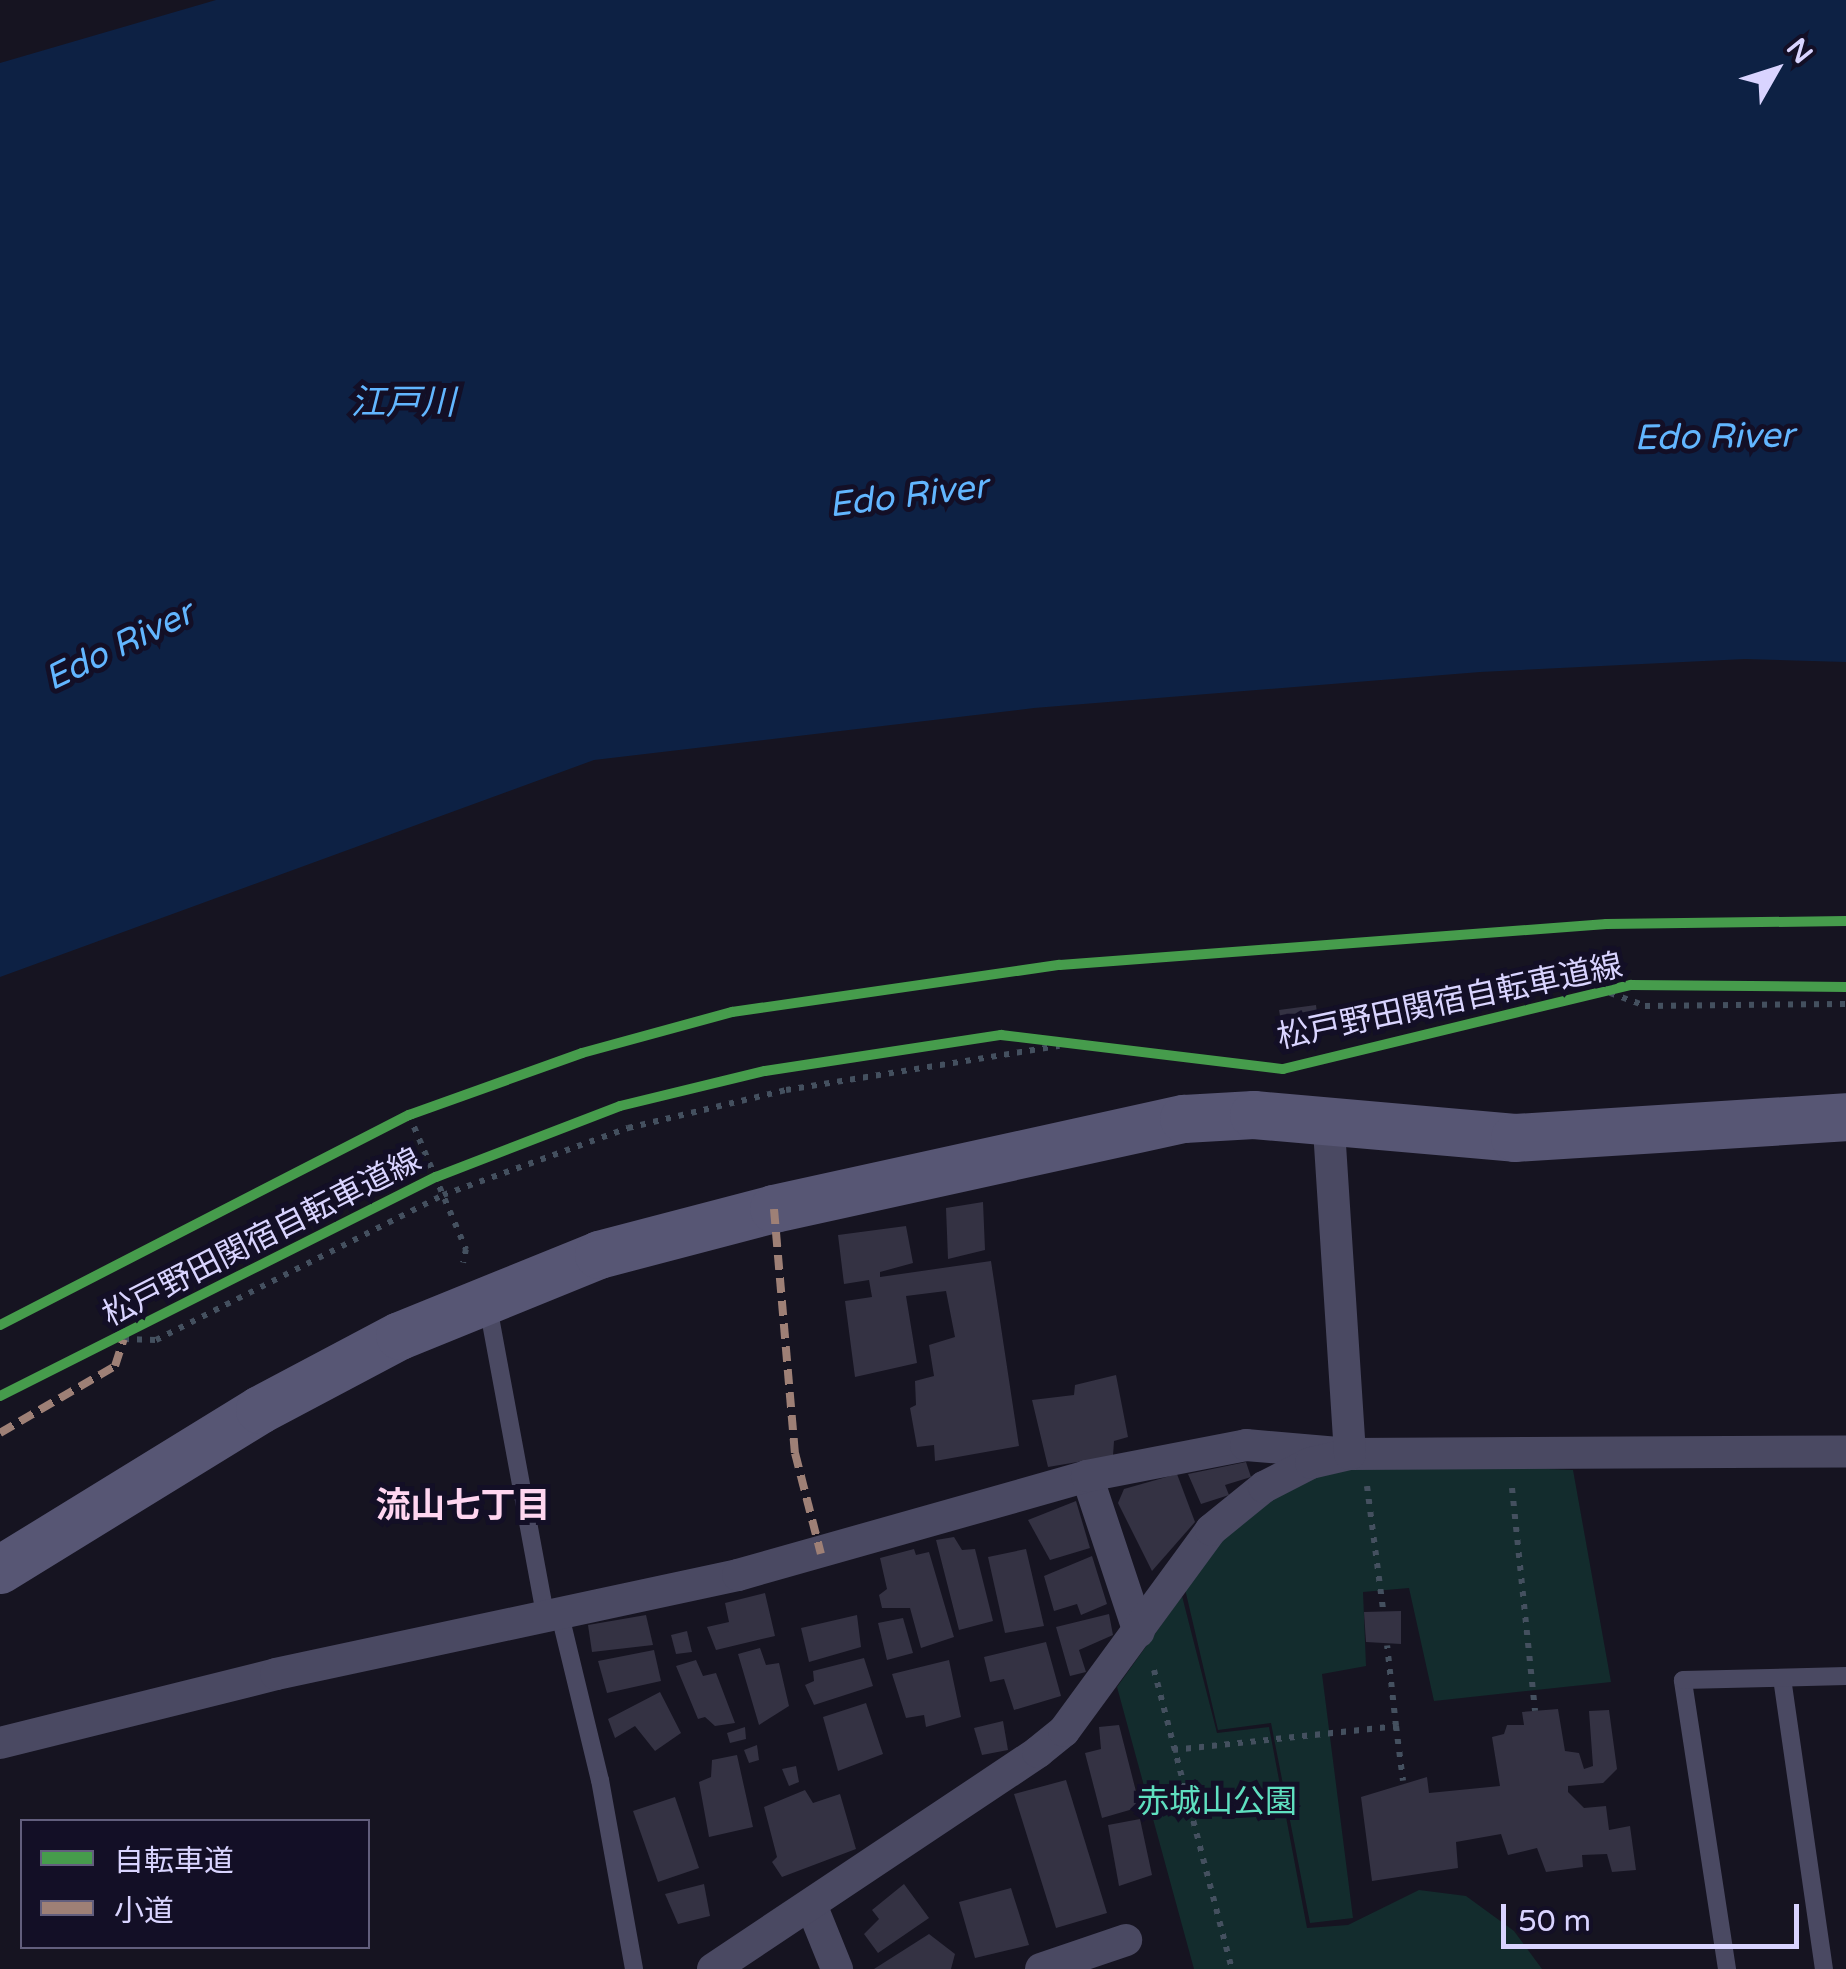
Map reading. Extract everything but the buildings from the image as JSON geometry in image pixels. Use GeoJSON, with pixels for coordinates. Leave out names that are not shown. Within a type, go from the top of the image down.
{"type":"FeatureCollection","features":[{"type":"Feature","properties":{"kind":"street"},"geometry":{"type":"LineString","coordinates":[[0,1570],[260,1410],[472,1290],[674,1234],[1184,1119],[1254,1116],[1515,1138],[1846,1118]]}},
{"type":"Feature","properties":{"kind":"street"},"geometry":{"type":"LineString","coordinates":[[1329,1125],[1350,1454]]}},
{"type":"Feature","properties":{"kind":"street"},"geometry":{"type":"LineString","coordinates":[[0,1742],[804,1558],[1086,1476],[1246,1445],[1350,1454],[1846,1452]]}},
{"type":"Feature","properties":{"kind":"street"},"geometry":{"type":"LineString","coordinates":[[713,1969],[812,1907],[1064,1731],[1224,1519],[1287,1475],[1350,1454]]}},
{"type":"Feature","properties":{"kind":"street"},"geometry":{"type":"LineString","coordinates":[[1086,1476],[1141,1628]]}},
{"type":"Feature","properties":{"kind":"street"},"geometry":{"type":"LineString","coordinates":[[812,1907],[837,1969]]}},
{"type":"Feature","properties":{"kind":"street"},"geometry":{"type":"LineString","coordinates":[[1041,1969],[1126,1940]]}},
{"type":"Feature","properties":{"kind":"lane"},"geometry":{"type":"LineString","coordinates":[[472,1290],[552,1613],[600,1780],[634,1969]]}},
{"type":"Feature","properties":{"kind":"lane"},"geometry":{"type":"LineString","coordinates":[[1727,1969],[1683,1680],[1846,1676]]}},
{"type":"Feature","properties":{"kind":"lane"},"geometry":{"type":"LineString","coordinates":[[1782,1678],[1824,1969]]}},
{"type":"Feature","properties":{"kind":"path"},"geometry":{"type":"LineString","coordinates":[[1610,994],[1645,1006],[1846,1004]]}},
{"type":"Feature","properties":{"kind":"path"},"geometry":{"type":"LineString","coordinates":[[1020,1039],[1078,1048]]}},
{"type":"Feature","properties":{"kind":"path"},"geometry":{"type":"LineString","coordinates":[[124,1338],[156,1340],[443,1195],[646,1123],[786,1090],[1060,1046]]}},
{"type":"Feature","properties":{"kind":"path"},"geometry":{"type":"LineString","coordinates":[[391,1124],[426,1109]]}},
{"type":"Feature","properties":{"kind":"path"},"geometry":{"type":"LineString","coordinates":[[408,1115],[466,1249],[472,1290]]}},
{"type":"Feature","properties":{"kind":"path"},"geometry":{"type":"LineString","coordinates":[[1508,1453],[1535,1711]]}},
{"type":"Feature","properties":{"kind":"path"},"geometry":{"type":"LineString","coordinates":[[1350,1454],[1366,1478],[1382,1610]]}},
{"type":"Feature","properties":{"kind":"path"},"geometry":{"type":"LineString","coordinates":[[1141,1628],[1232,1969]]}},
{"type":"Feature","properties":{"kind":"path"},"geometry":{"type":"LineString","coordinates":[[1387,1644],[1403,1781]]}},
{"type":"Feature","properties":{"kind":"path"},"geometry":{"type":"LineString","coordinates":[[1173,1750],[1396,1726]]}},
{"type":"Feature","properties":{"kind":"green space"},"geometry":{"type":"Polygon","coordinates":[[[1382,1462],[1573,1470],[1611,1682],[1434,1701],[1409,1588],[1363,1592],[1366,1666],[1322,1674],[1353,1918],[1310,1923],[1271,1723],[1218,1730],[1185,1589],[1219,1541],[1266,1497],[1334,1471],[1382,1462]]]}},
{"type":"Feature","properties":{"kind":"green space","name":"赤城山公園"},"geometry":{"type":"Polygon","coordinates":[[[1182,1596],[1217,1733],[1269,1727],[1307,1928],[1348,1925],[1419,1890],[1466,1896],[1514,1931],[1542,1969],[1194,1969],[1117,1687],[1182,1596]]]}},
{"type":"Feature","properties":{"kind":"water","name":"江戸川"},"geometry":{"type":"Polygon","coordinates":[[[216,0],[1846,0],[1846,662],[1745,659],[1480,672],[1034,708],[594,760],[0,977],[0,63],[216,0]]]}},
{"type":"Feature","properties":{"kind":"marked path"},"geometry":{"type":"LineString","coordinates":[[774,1209],[795,1453],[821,1554]]}},
{"type":"Feature","properties":{"kind":"marked path"},"geometry":{"type":"LineString","coordinates":[[0,1433],[115,1366],[124,1339]]}},
{"type":"Feature","properties":{"kind":"cycle path"},"geometry":{"type":"LineString","coordinates":[[0,1325],[409,1115],[582,1053],[732,1012],[1060,965],[1606,924],[1846,921]]}},
{"type":"Feature","properties":{"kind":"cycle path","name":"松戸野田関宿自転車道線"},"geometry":{"type":"LineString","coordinates":[[0,1396],[436,1177],[620,1106],[765,1071],[1001,1035],[1283,1069],[1631,985],[1846,987]]}},
{"type":"Feature","properties":{"kind":"district","name":"流山七丁目"},"geometry":{"type":"Point","coordinates":[463,1506]}},
{"type":"Feature","properties":{"kind":"water label","name":"Edo River"},"geometry":{"type":"Point","coordinates":[1714,437]}},
{"type":"Feature","properties":{"kind":"water label","name":"Edo River"},"geometry":{"type":"Point","coordinates":[908,496]}},
{"type":"Feature","properties":{"kind":"water label","name":"Edo River"},"geometry":{"type":"Point","coordinates":[119,646]}}]}
